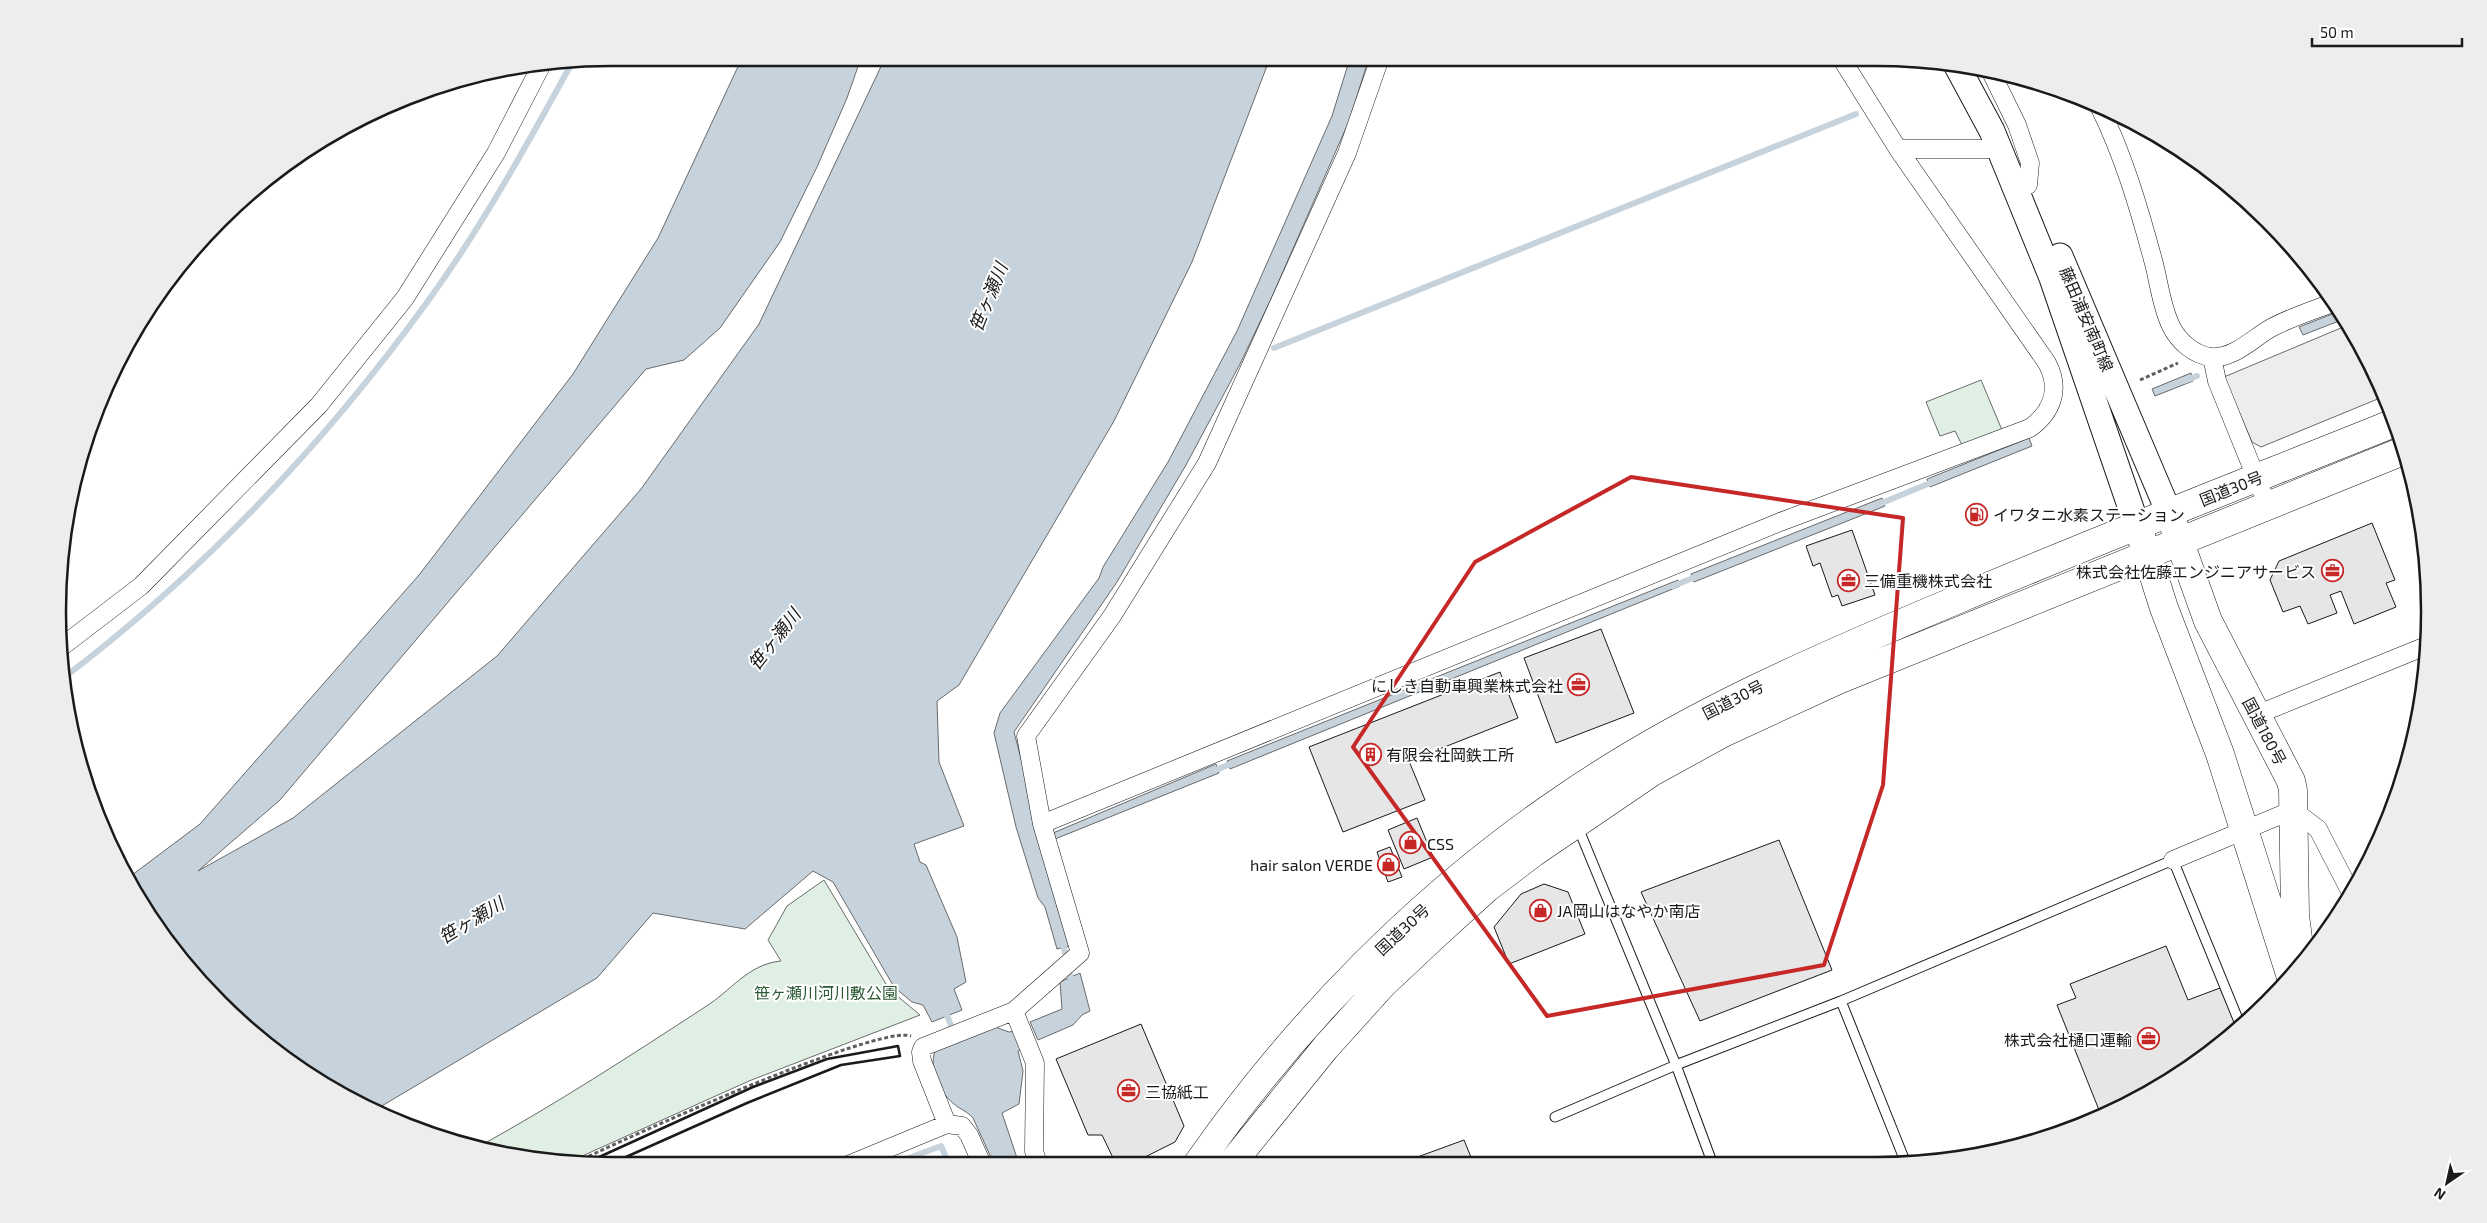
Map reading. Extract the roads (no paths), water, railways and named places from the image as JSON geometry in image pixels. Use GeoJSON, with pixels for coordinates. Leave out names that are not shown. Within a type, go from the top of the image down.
{"type":"FeatureCollection","features":[{"type":"Feature","properties":{"kind":"highway","name":"国道30号"},"geometry":{"type":"LineString","coordinates":[[1203,1157],[1301,1032],[1363,966],[1473,865],[1564,798],[1643,747],[1712,708],[1778,676],[1986,587],[2388,425]]}},
{"type":"Feature","properties":{"kind":"highway","name":"国道30号"},"geometry":{"type":"LineString","coordinates":[[1237,1157],[1288,1091],[1382,985],[1487,888],[1576,822],[1652,772],[1723,733],[1786,702],[2397,453]]}},
{"type":"Feature","properties":{"kind":"highway","name":"国道180号"},"geometry":{"type":"LineString","coordinates":[[2169,513],[2208,621],[2291,781],[2295,915],[2301,952]]}},
{"type":"Feature","properties":{"kind":"highway"},"geometry":{"type":"LineString","coordinates":[[2137,526],[2220,754],[2288,967]]}},
{"type":"Feature","properties":{"kind":"street"},"geometry":{"type":"LineString","coordinates":[[947,1124],[922,1061],[921,1052],[927,1046],[973,1026],[1017,1018],[1067,964],[1080,953],[1045,833],[1026,736],[1112,616],[1207,463],[1347,153],[1377,66]]}},
{"type":"Feature","properties":{"kind":"street"},"geometry":{"type":"LineString","coordinates":[[1045,833],[1780,522],[2030,428],[2042,418],[2049,408],[2053,395],[2052,372],[2047,363],[1898,149],[1846,66]]}},
{"type":"Feature","properties":{"kind":"street"},"geometry":{"type":"LineString","coordinates":[[67,643],[141,586],[319,405],[405,298],[496,153],[538,71]]}},
{"type":"Feature","properties":{"kind":"street","name":"藤田浦安南町線"},"geometry":{"type":"LineString","coordinates":[[1961,73],[1995,140],[2052,278],[2137,526]]}},
{"type":"Feature","properties":{"kind":"street"},"geometry":{"type":"LineString","coordinates":[[2001,81],[2030,164],[2028,185]]}},
{"type":"Feature","properties":{"kind":"street"},"geometry":{"type":"LineString","coordinates":[[2104,116],[2115,142],[2136,202],[2171,326],[2178,338],[2206,355],[2268,507]]}},
{"type":"Feature","properties":{"kind":"street"},"geometry":{"type":"LineString","coordinates":[[1898,149],[1995,140]]}},
{"type":"Feature","properties":{"kind":"street","name":"藤田浦安南町線"},"geometry":{"type":"LineString","coordinates":[[1995,140],[2011,154],[2028,185],[2169,513]]}},
{"type":"Feature","properties":{"kind":"street"},"geometry":{"type":"LineString","coordinates":[[2206,355],[2246,346],[2272,327],[2326,305]]}},
{"type":"Feature","properties":{"kind":"street"},"geometry":{"type":"LineString","coordinates":[[2256,715],[2420,649]]}},
{"type":"Feature","properties":{"kind":"street"},"geometry":{"type":"LineString","coordinates":[[2173,860],[2293,810],[2318,829],[2347,885]]}},
{"type":"Feature","properties":{"kind":"street"},"geometry":{"type":"LineString","coordinates":[[1017,1018],[1031,1050],[1037,1076],[1034,1151],[1036,1157]]}},
{"type":"Feature","properties":{"kind":"street"},"geometry":{"type":"LineString","coordinates":[[867,1157],[947,1124],[962,1126],[969,1134],[979,1157]]}},
{"type":"Feature","properties":{"kind":"lane"},"geometry":{"type":"LineString","coordinates":[[1576,822],[1676,1065],[1710,1157]]}},
{"type":"Feature","properties":{"kind":"lane"},"geometry":{"type":"LineString","coordinates":[[1555,1117],[1676,1065],[1841,1000],[2173,860],[2238,1018]]}},
{"type":"Feature","properties":{"kind":"lane"},"geometry":{"type":"LineString","coordinates":[[1841,1000],[1903,1156]]}},
{"type":"Feature","properties":{"kind":"water","name":"笹ヶ瀬川"},"geometry":{"type":"Polygon","coordinates":[[[738,66],[858,66],[847,98],[817,167],[780,242],[720,328],[684,360],[646,369],[280,800],[198,871],[293,818],[497,656],[641,489],[759,324],[881,66],[1267,66],[1192,262],[1114,421],[959,685],[937,701],[939,762],[964,826],[914,844],[920,862],[926,865],[957,937],[966,982],[954,989],[962,1010],[932,1022],[923,1005],[912,1002],[894,987],[833,882],[813,871],[745,929],[653,913],[597,978],[382,1106],[339,1084],[309,1065],[280,1044],[226,997],[179,943],[158,914],[133,874],[200,824],[419,575],[573,374],[658,238],[738,66]]]}},
{"type":"Feature","properties":{"kind":"water"},"geometry":{"type":"Polygon","coordinates":[[[1348,66],[1366,66],[1349,121],[1271,299],[1240,364],[1186,465],[1117,582],[1014,732],[1070,946],[1057,949],[1045,907],[1038,898],[1016,827],[994,733],[1000,713],[1099,578],[1103,567],[1168,462],[1237,331],[1332,116],[1348,66]]]}},
{"type":"Feature","properties":{"kind":"water"},"geometry":{"type":"Polygon","coordinates":[[[2332,314],[2337,322],[2303,335],[2299,327],[2332,314]]]}},
{"type":"Feature","properties":{"kind":"water"},"geometry":{"type":"Polygon","coordinates":[[[2191,373],[2193,381],[2155,396],[2152,389],[2191,373]]]}},
{"type":"Feature","properties":{"kind":"water"},"geometry":{"type":"Polygon","coordinates":[[[2029,438],[2032,446],[1930,487],[1927,479],[2029,438]]]}},
{"type":"Feature","properties":{"kind":"water"},"geometry":{"type":"Polygon","coordinates":[[[1882,498],[1885,506],[1694,582],[1691,574],[1882,498]]]}},
{"type":"Feature","properties":{"kind":"water"},"geometry":{"type":"Polygon","coordinates":[[[1678,580],[1680,586],[1230,769],[1227,761],[1678,580]]]}},
{"type":"Feature","properties":{"kind":"water"},"geometry":{"type":"Polygon","coordinates":[[[1216,764],[1219,773],[1055,839],[1053,833],[1216,764]]]}},
{"type":"Feature","properties":{"kind":"water"},"geometry":{"type":"Polygon","coordinates":[[[1080,973],[1090,1011],[1082,1015],[1073,1025],[1038,1040],[1030,1022],[1062,1009],[1060,982],[1080,973]]]}},
{"type":"Feature","properties":{"kind":"water"},"geometry":{"type":"Polygon","coordinates":[[[987,1024],[1009,1032],[1015,1031],[1023,1049],[1018,1051],[1023,1071],[1019,1104],[1002,1113],[1017,1157],[991,1157],[973,1118],[954,1104],[942,1091],[933,1068],[933,1059],[938,1043],[987,1024]]]}},
{"type":"Feature","properties":{"kind":"waterway"},"geometry":{"type":"LineString","coordinates":[[70,673],[164,595],[212,550],[304,455],[347,405],[428,301],[468,243],[522,153],[569,68]]}},
{"type":"Feature","properties":{"kind":"waterway"},"geometry":{"type":"LineString","coordinates":[[1274,348],[1856,114]]}},
{"type":"Feature","properties":{"kind":"waterway"},"geometry":{"type":"LineString","coordinates":[[2184,381],[2197,376]]}},
{"type":"Feature","properties":{"kind":"waterway"},"geometry":{"type":"LineString","coordinates":[[1877,505],[1935,481]]}},
{"type":"Feature","properties":{"kind":"waterway"},"geometry":{"type":"LineString","coordinates":[[1673,586],[1698,576]]}},
{"type":"Feature","properties":{"kind":"waterway"},"geometry":{"type":"LineString","coordinates":[[1211,772],[1235,762]]}},
{"type":"Feature","properties":{"kind":"waterway"},"geometry":{"type":"LineString","coordinates":[[1062,940],[1072,983]]}},
{"type":"Feature","properties":{"kind":"waterway"},"geometry":{"type":"LineString","coordinates":[[944,1008],[954,1033]]}},
{"type":"Feature","properties":{"kind":"waterway"},"geometry":{"type":"LineString","coordinates":[[912,1157],[941,1146],[946,1157]]}},
{"type":"Feature","properties":{"kind":"place","name":"イワタニ水素ステーション"},"geometry":{"type":"Point","coordinates":[1977,514]}},
{"type":"Feature","properties":{"kind":"place","name":"株式会社佐藤エンジニアサービス"},"geometry":{"type":"Point","coordinates":[2332,571]}},
{"type":"Feature","properties":{"kind":"place","name":"三備重機株式会社"},"geometry":{"type":"Point","coordinates":[1848,580]}},
{"type":"Feature","properties":{"kind":"place","name":"にしき自動車興業株式会社"},"geometry":{"type":"Point","coordinates":[1579,685]}},
{"type":"Feature","properties":{"kind":"place","name":"有限会社岡鉄工所"},"geometry":{"type":"Point","coordinates":[1370,754]}},
{"type":"Feature","properties":{"kind":"place","name":"CSS"},"geometry":{"type":"Point","coordinates":[1411,843]}},
{"type":"Feature","properties":{"kind":"place","name":"hair salon VERDE"},"geometry":{"type":"Point","coordinates":[1389,864]}},
{"type":"Feature","properties":{"kind":"place","name":"JA岡山はなやか南店"},"geometry":{"type":"Point","coordinates":[1541,910]}},
{"type":"Feature","properties":{"kind":"place","name":"株式会社樋口運輸"},"geometry":{"type":"Point","coordinates":[2148,1039]}},
{"type":"Feature","properties":{"kind":"place","name":"三協紙工"},"geometry":{"type":"Point","coordinates":[1129,1091]}},
{"type":"Feature","properties":{"kind":"park label","name":"笹ヶ瀬川河川敷公園"},"geometry":{"type":"Point","coordinates":[826,992]}}]}
